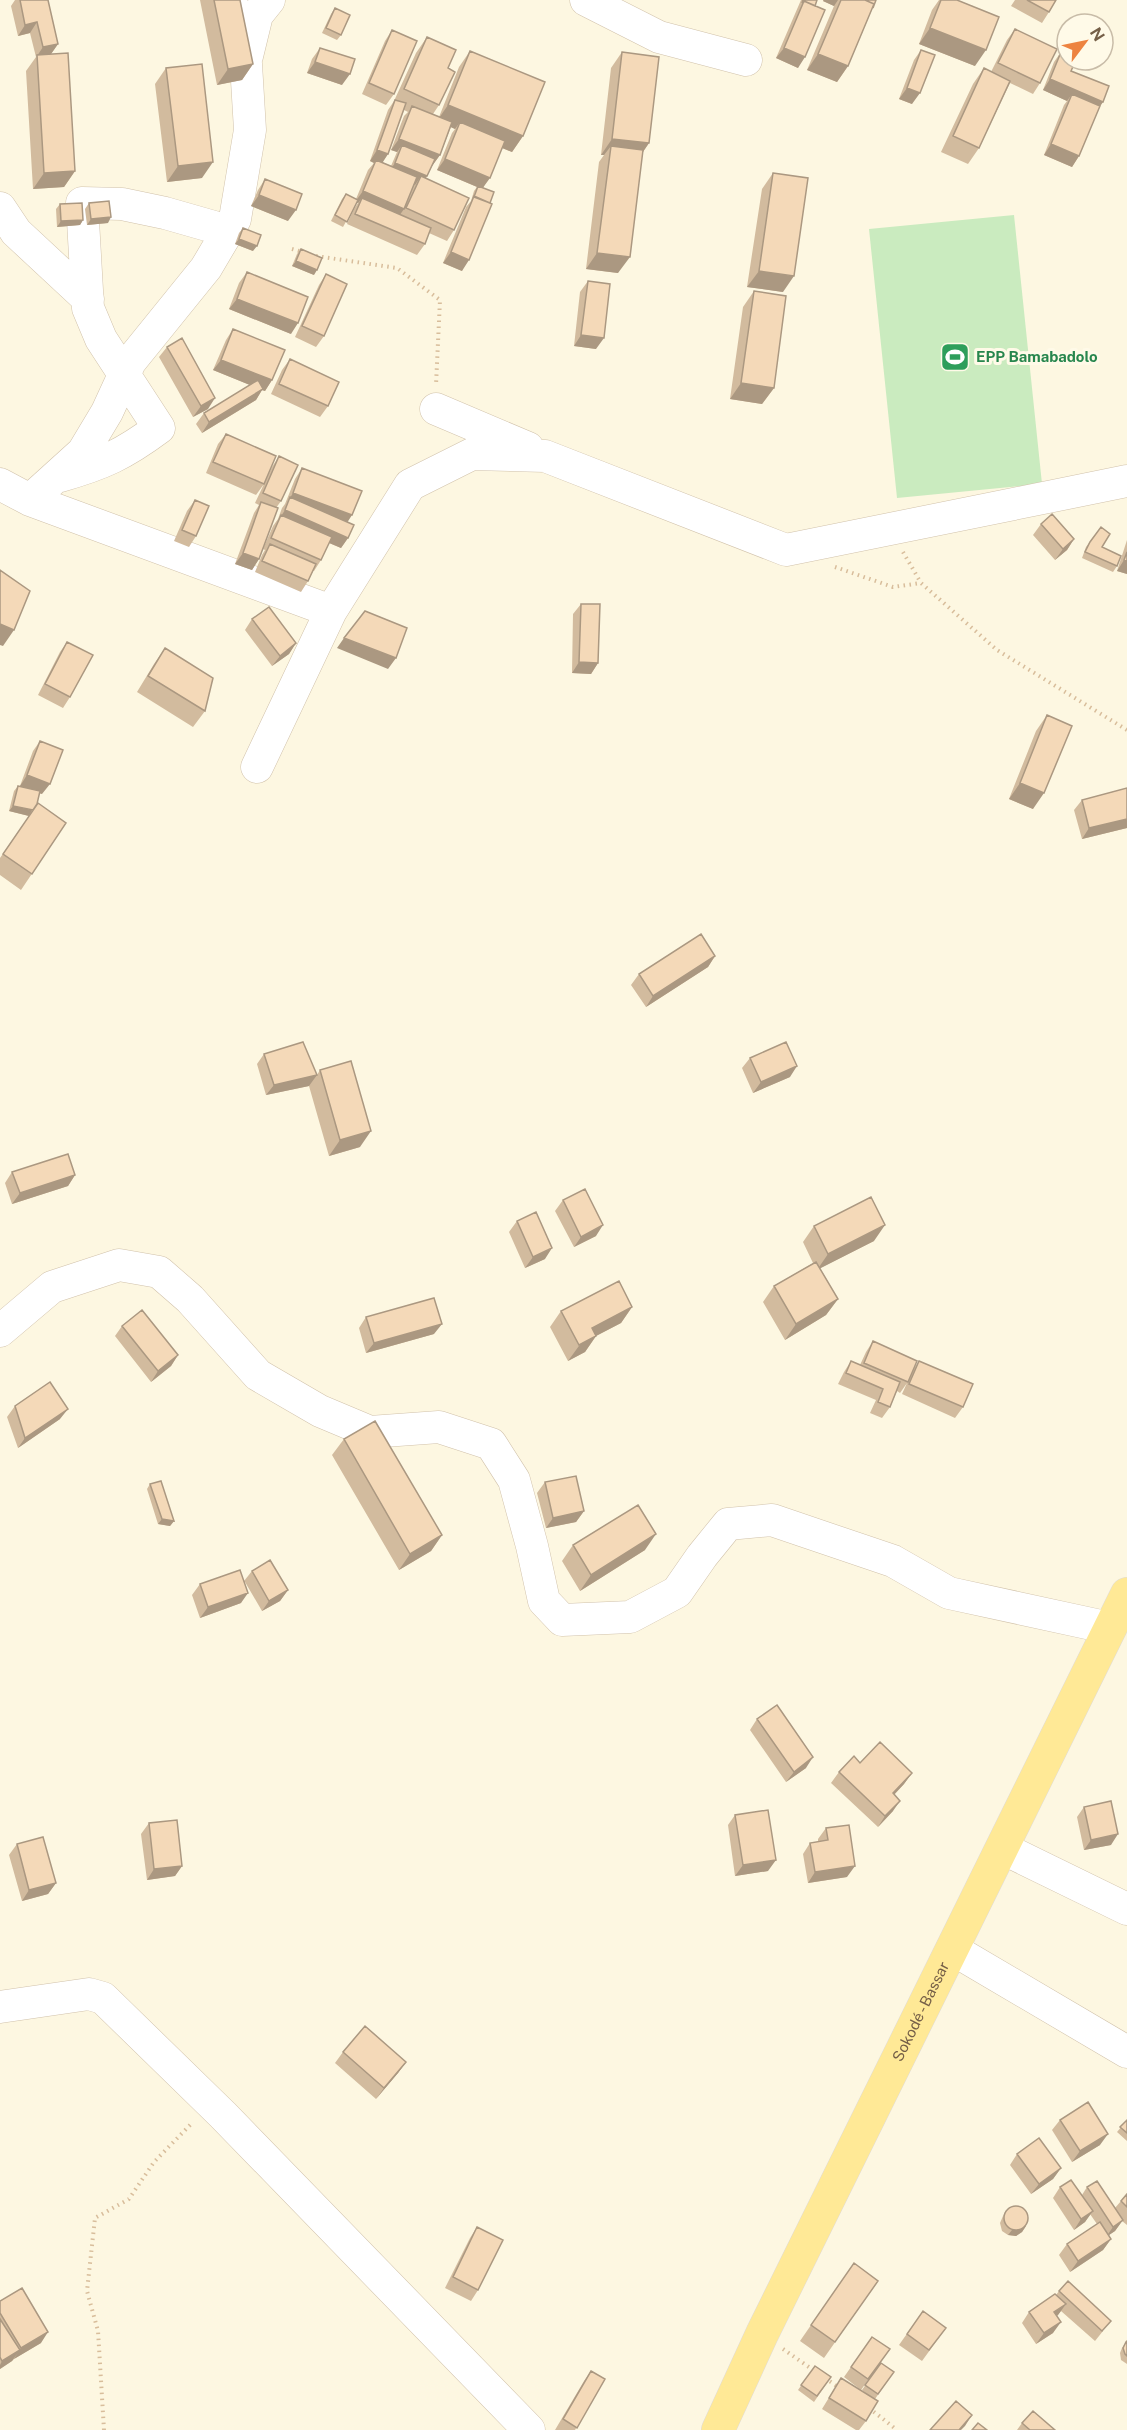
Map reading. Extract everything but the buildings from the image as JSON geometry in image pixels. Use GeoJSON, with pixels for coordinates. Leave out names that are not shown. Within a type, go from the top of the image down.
{"type":"FeatureCollection","features":[{"type":"Feature","properties":{"kind":"main road","name":"Sokodé - Bassar"},"geometry":{"type":"LineString","coordinates":[[718,2430],[762,2334],[1127,1594]]}},
{"type":"Feature","properties":{"kind":"street"},"geometry":{"type":"LineString","coordinates":[[30,500],[83,452],[107,412],[130,362],[206,268],[235,219],[250,130],[246,64],[231,0]]}},
{"type":"Feature","properties":{"kind":"street"},"geometry":{"type":"LineString","coordinates":[[246,64],[256,15],[269,0]]}},
{"type":"Feature","properties":{"kind":"street"},"geometry":{"type":"LineString","coordinates":[[586,0],[659,37],[746,60]]}},
{"type":"Feature","properties":{"kind":"street"},"geometry":{"type":"LineString","coordinates":[[54,478],[92,467],[126,452],[159,428],[101,339],[88,308],[82,203],[122,204],[228,231]]}},
{"type":"Feature","properties":{"kind":"street"},"geometry":{"type":"LineString","coordinates":[[0,208],[16,232],[88,299]]}},
{"type":"Feature","properties":{"kind":"street"},"geometry":{"type":"LineString","coordinates":[[436,409],[545,456],[786,550],[1127,481]]}},
{"type":"Feature","properties":{"kind":"street"},"geometry":{"type":"LineString","coordinates":[[257,767],[331,611],[410,485],[472,454],[545,456]]}},
{"type":"Feature","properties":{"kind":"street"},"geometry":{"type":"LineString","coordinates":[[0,484],[30,500],[331,611]]}},
{"type":"Feature","properties":{"kind":"street"},"geometry":{"type":"LineString","coordinates":[[0,1330],[52,1287],[119,1265],[159,1272],[190,1299],[258,1375],[320,1411],[370,1432],[439,1427],[490,1444],[514,1480],[544,1601],[562,1620],[630,1617],[677,1592],[728,1524],[772,1520],[893,1561],[949,1593],[1110,1628]]}},
{"type":"Feature","properties":{"kind":"street"},"geometry":{"type":"LineString","coordinates":[[1002,1848],[1127,1910]]}},
{"type":"Feature","properties":{"kind":"street"},"geometry":{"type":"LineString","coordinates":[[952,1949],[1127,2052]]}},
{"type":"Feature","properties":{"kind":"street"},"geometry":{"type":"LineString","coordinates":[[0,2007],[89,1994],[103,1998],[223,2115],[529,2430]]}},
{"type":"Feature","properties":{"kind":"path"},"geometry":{"type":"LineString","coordinates":[[292,249],[304,252]]}},
{"type":"Feature","properties":{"kind":"path"},"geometry":{"type":"LineString","coordinates":[[315,256],[397,268],[440,300],[436,409]]}},
{"type":"Feature","properties":{"kind":"path"},"geometry":{"type":"LineString","coordinates":[[889,529],[921,583],[997,650],[1127,730]]}},
{"type":"Feature","properties":{"kind":"path"},"geometry":{"type":"LineString","coordinates":[[829,565],[893,587],[921,583]]}},
{"type":"Feature","properties":{"kind":"path"},"geometry":{"type":"LineString","coordinates":[[104,2430],[98,2331],[87,2290],[95,2218],[129,2199],[154,2162],[192,2122],[223,2115]]}},
{"type":"Feature","properties":{"kind":"path"},"geometry":{"type":"LineString","coordinates":[[762,2334],[839,2388]]}},
{"type":"Feature","properties":{"kind":"path"},"geometry":{"type":"LineString","coordinates":[[868,2408],[897,2430]]}},
{"type":"Feature","properties":{"kind":"green space","name":"EPP Bamabadolo"},"geometry":{"type":"Polygon","coordinates":[[[1014,215],[1042,484],[897,498],[869,229],[1014,215]]]}},
{"type":"Feature","properties":{"kind":"place","name":"EPP Bamabadolo"},"geometry":{"type":"Point","coordinates":[955,357]}}]}
